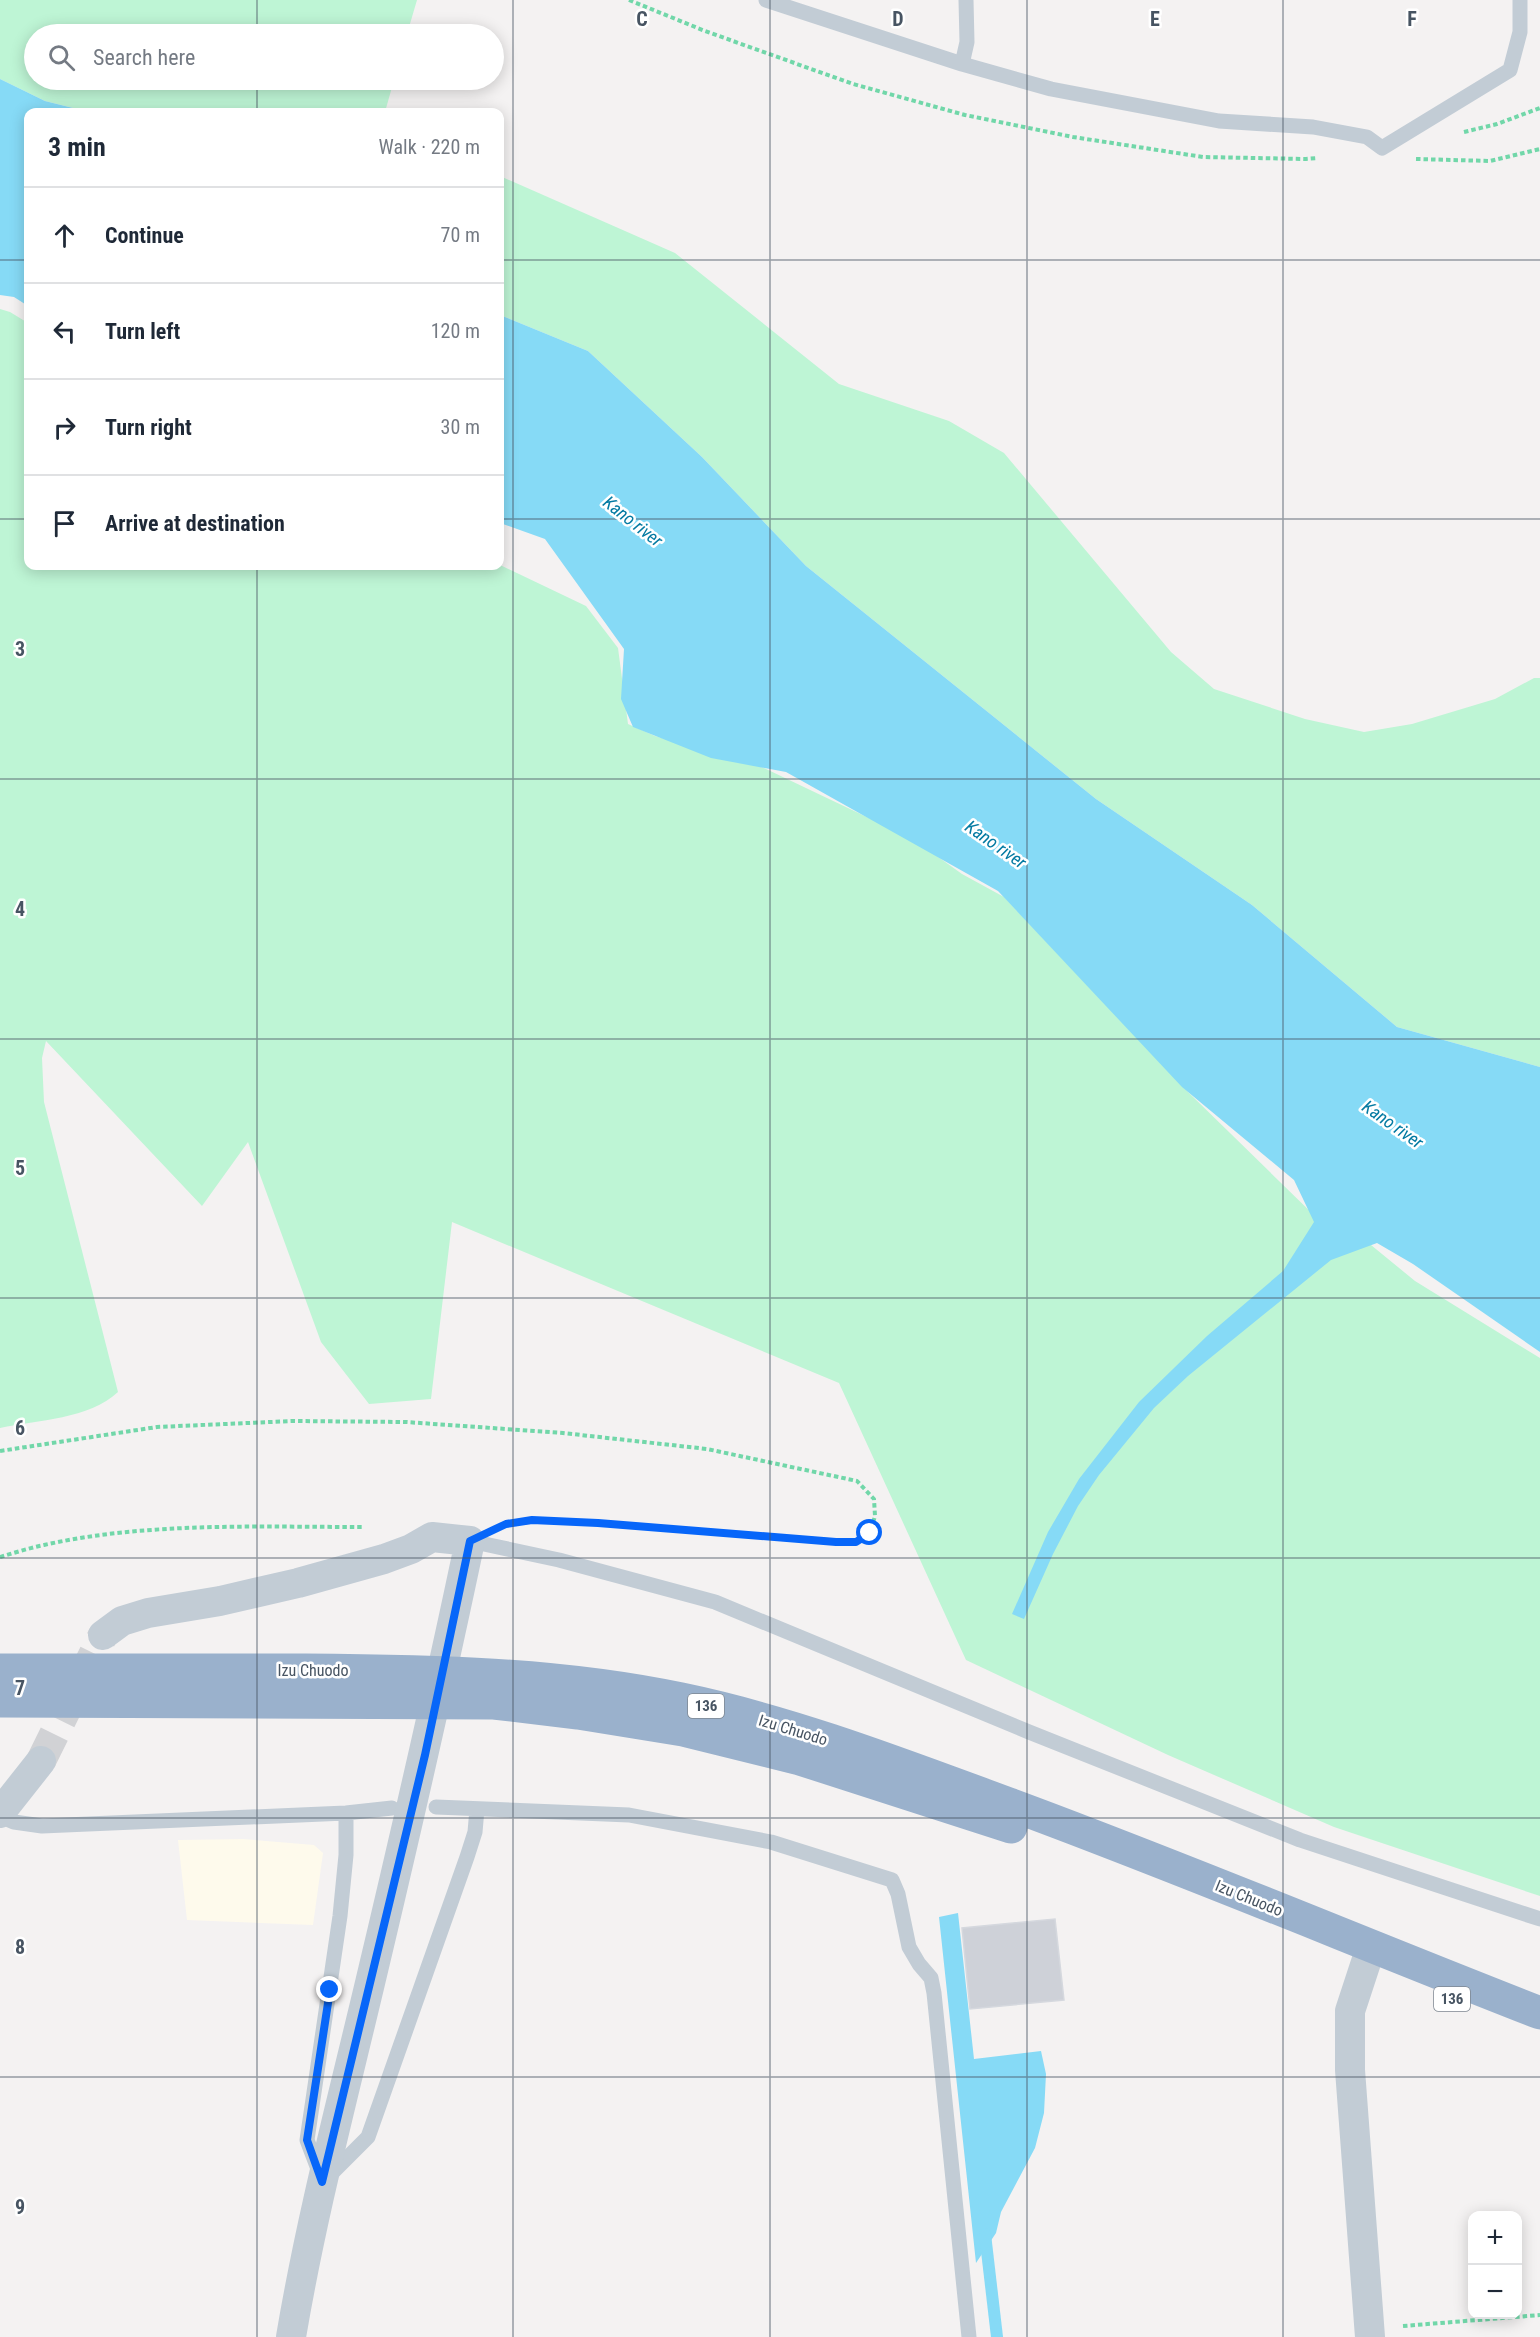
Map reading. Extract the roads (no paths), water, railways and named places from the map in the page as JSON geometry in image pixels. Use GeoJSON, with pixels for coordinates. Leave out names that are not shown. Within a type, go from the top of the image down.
{"type":"FeatureCollection","features":[{"type":"Feature","properties":{"kind":"highway","name":"Izu Chuodo"},"geometry":{"type":"LineString","coordinates":[[0,1670],[438,1688]]}},
{"type":"Feature","properties":{"kind":"highway","name":"Izu Chuodo"},"geometry":{"type":"LineString","coordinates":[[0,1701],[438,1688],[525,1677],[613,1687],[682,1699],[788,1728],[907,1766],[1093,1835],[1540,2034]]}},
{"type":"Feature","properties":{"kind":"highway","name":"Izu Chuodo"},"geometry":{"type":"LineString","coordinates":[[1367,1956],[1540,2013]]}},
{"type":"Feature","properties":{"kind":"street"},"geometry":{"type":"LineString","coordinates":[[103,1635],[122,1622],[148,1613],[220,1601],[298,1583],[384,1559],[411,1549],[432,1537],[470,1541],[422,1766],[322,2182],[291,2337]]}},
{"type":"Feature","properties":{"kind":"street"},"geometry":{"type":"LineString","coordinates":[[0,1815],[41,1761]]}},
{"type":"Feature","properties":{"kind":"street"},"geometry":{"type":"LineString","coordinates":[[1367,1956],[1350,2011],[1350,2070],[1370,2333]]}},
{"type":"Feature","properties":{"kind":"lane"},"geometry":{"type":"LineString","coordinates":[[766,0],[962,64],[1051,89],[1219,121],[1313,127],[1366,137],[1382,148],[1510,70],[1520,32],[1520,0]]}},
{"type":"Feature","properties":{"kind":"lane"},"geometry":{"type":"LineString","coordinates":[[962,64],[966,42],[966,0]]}},
{"type":"Feature","properties":{"kind":"lane"},"geometry":{"type":"LineString","coordinates":[[470,1541],[560,1560],[715,1602],[1029,1732],[1300,1840],[1540,1919]]}},
{"type":"Feature","properties":{"kind":"lane"},"geometry":{"type":"LineString","coordinates":[[436,1807],[629,1815],[655,1819],[771,1842],[892,1880],[898,1894],[909,1947],[931,1978],[934,1993],[969,2337]]}},
{"type":"Feature","properties":{"kind":"lane"},"geometry":{"type":"LineString","coordinates":[[0,1815],[14,1822],[42,1826],[346,1813],[392,1808]]}},
{"type":"Feature","properties":{"kind":"lane"},"geometry":{"type":"LineString","coordinates":[[346,1813],[346,1856],[340,1916],[307,2140],[322,2182],[369,2137],[467,1857],[475,1832],[477,1809]]}},
{"type":"Feature","properties":{"kind":"water"},"geometry":{"type":"Polygon","coordinates":[[[0,79],[45,101],[73,108],[24,108],[24,303],[14,297],[0,295],[0,79]]]}},
{"type":"Feature","properties":{"kind":"water","name":"Kano river"},"geometry":{"type":"Polygon","coordinates":[[[504,317],[588,351],[702,457],[806,566],[1096,799],[1252,905],[1397,1027],[1540,1067],[1540,1352],[1413,1264],[1377,1243],[1331,1260],[1188,1376],[1154,1408],[1099,1475],[1078,1506],[1053,1554],[1024,1619],[1012,1614],[1048,1532],[1079,1479],[1139,1402],[1207,1336],[1283,1271],[1314,1222],[1294,1180],[1182,1087],[998,891],[786,772],[711,758],[633,727],[621,699],[624,649],[545,539],[504,524],[504,317]]]}},
{"type":"Feature","properties":{"kind":"water"},"geometry":{"type":"Polygon","coordinates":[[[958,1913],[974,2059],[1041,2051],[1046,2074],[1044,2113],[1035,2148],[1001,2212],[996,2233],[976,2263],[939,1917],[958,1913]]]}},
{"type":"Feature","properties":{"kind":"waterway"},"geometry":{"type":"LineString","coordinates":[[985,2234],[997,2337]]}},
{"type":"Feature","properties":{"kind":"tunnel"},"geometry":{"type":"LineString","coordinates":[[41,1761],[103,1635]]}}]}
